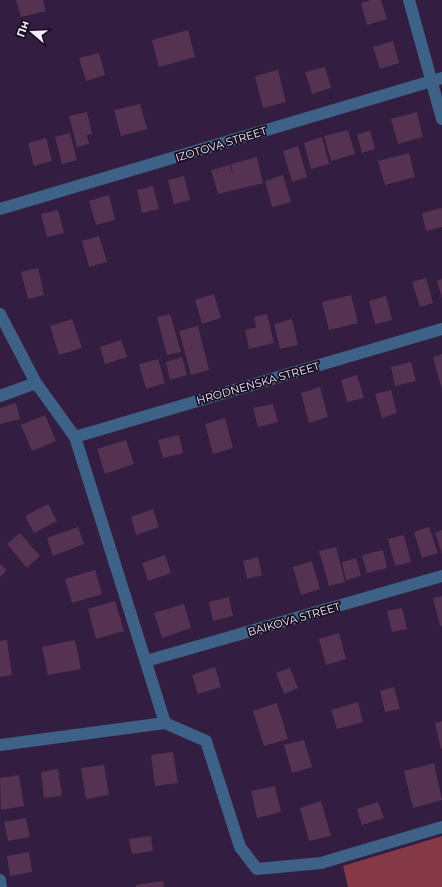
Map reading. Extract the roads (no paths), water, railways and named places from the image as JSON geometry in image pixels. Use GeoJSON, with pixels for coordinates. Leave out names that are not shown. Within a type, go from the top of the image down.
{"type":"FeatureCollection","features":[{"type":"Feature","properties":{"kind":"street"},"geometry":{"type":"LineString","coordinates":[[409,0],[437,80],[442,119]]}},
{"type":"Feature","properties":{"kind":"street","name":"IZOTOVA STREET"},"geometry":{"type":"LineString","coordinates":[[0,210],[437,80]]}},
{"type":"Feature","properties":{"kind":"street"},"geometry":{"type":"LineString","coordinates":[[0,314],[36,383],[75,437],[165,723]]}},
{"type":"Feature","properties":{"kind":"street","name":"HRODNENSKA STREET"},"geometry":{"type":"LineString","coordinates":[[75,437],[442,330]]}},
{"type":"Feature","properties":{"kind":"street"},"geometry":{"type":"LineString","coordinates":[[0,396],[36,383]]}},
{"type":"Feature","properties":{"kind":"street","name":"BAIKOVA STREET"},"geometry":{"type":"LineString","coordinates":[[146,661],[442,576]]}},
{"type":"Feature","properties":{"kind":"street"},"geometry":{"type":"LineString","coordinates":[[0,745],[165,723],[206,741],[240,847],[257,869],[321,863],[442,827]]}},
{"type":"Feature","properties":{"kind":"street"},"geometry":{"type":"LineString","coordinates":[[0,880],[1,887]]}}]}
